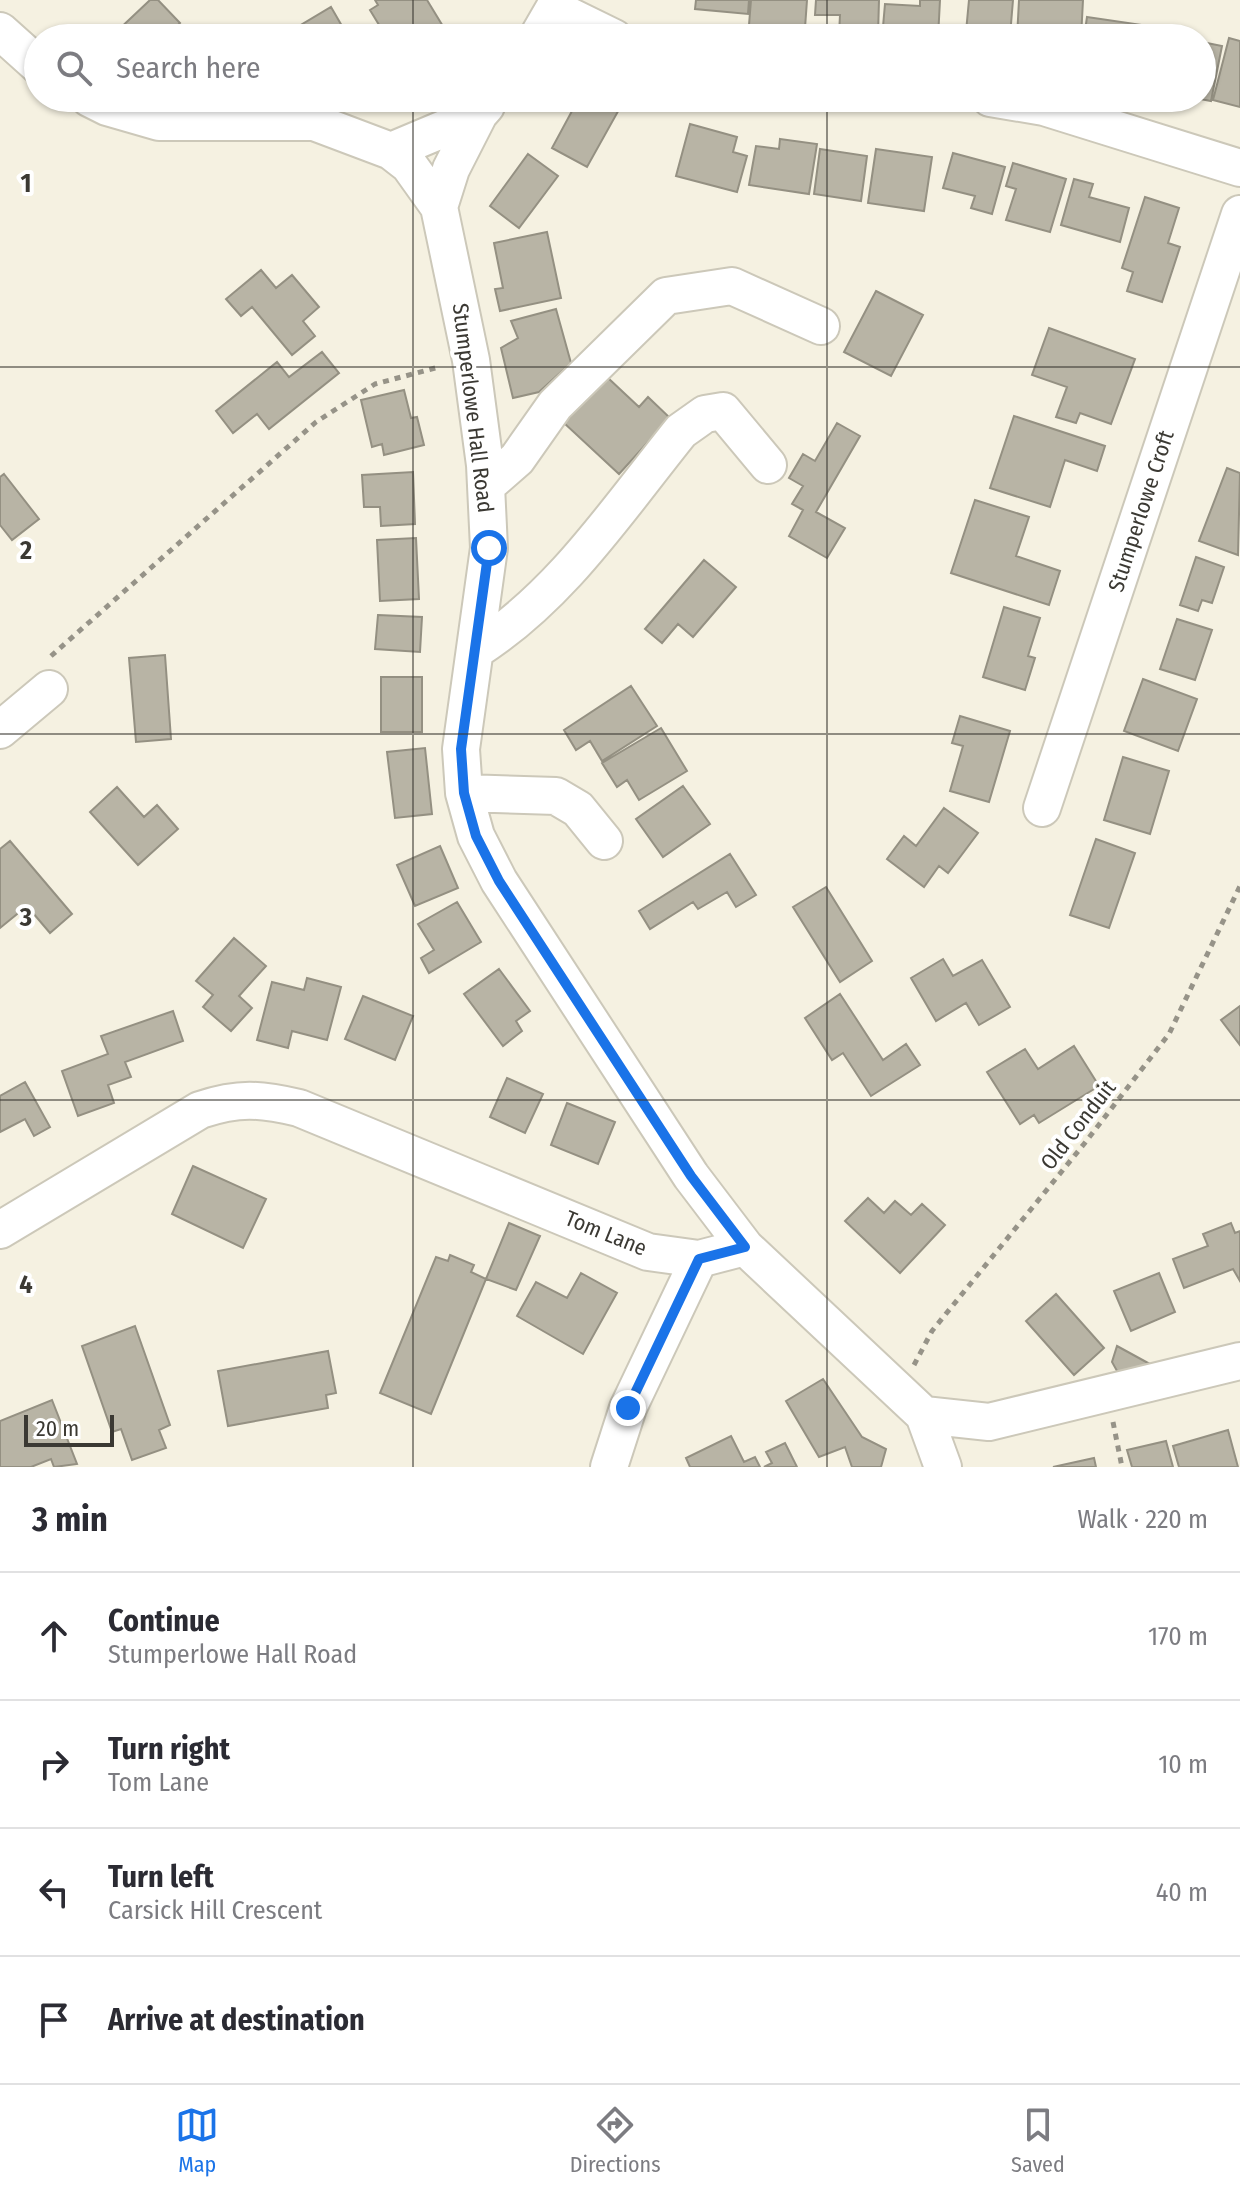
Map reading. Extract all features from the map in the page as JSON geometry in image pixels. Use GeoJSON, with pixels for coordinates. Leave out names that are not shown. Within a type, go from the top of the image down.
{"type":"FeatureCollection","features":[{"type":"Feature","properties":{"kind":"street"},"geometry":{"type":"LineString","coordinates":[[550,16],[573,24]]}},
{"type":"Feature","properties":{"kind":"street"},"geometry":{"type":"LineString","coordinates":[[0,31],[24,52]]}},
{"type":"Feature","properties":{"kind":"street","name":"Stumperlowe Hall Road"},"geometry":{"type":"LineString","coordinates":[[130,112],[159,122],[314,122],[391,151],[409,165],[439,207],[471,360],[486,486],[489,548],[461,749],[464,793],[476,836],[499,881],[691,1176],[745,1247]]}},
{"type":"Feature","properties":{"kind":"street"},"geometry":{"type":"LineString","coordinates":[[391,151],[473,112]]}},
{"type":"Feature","properties":{"kind":"street","name":"Stumperlowe Hall Road"},"geometry":{"type":"LineString","coordinates":[[439,207],[451,169],[483,112]]}},
{"type":"Feature","properties":{"kind":"street"},"geometry":{"type":"LineString","coordinates":[[1060,112],[1240,168]]}},
{"type":"Feature","properties":{"kind":"street","name":"Stumperlowe Croft"},"geometry":{"type":"LineString","coordinates":[[1042,808],[1240,214]]}},
{"type":"Feature","properties":{"kind":"street"},"geometry":{"type":"LineString","coordinates":[[486,486],[517,459],[555,405],[666,296],[732,286],[821,326]]}},
{"type":"Feature","properties":{"kind":"street"},"geometry":{"type":"LineString","coordinates":[[476,650],[505,632],[560,582],[681,431],[705,414],[723,411],[768,465]]}},
{"type":"Feature","properties":{"kind":"street"},"geometry":{"type":"LineString","coordinates":[[0,730],[49,689]]}},
{"type":"Feature","properties":{"kind":"street"},"geometry":{"type":"LineString","coordinates":[[464,793],[556,796],[578,809],[604,841]]}},
{"type":"Feature","properties":{"kind":"street","name":"Tom Lane"},"geometry":{"type":"LineString","coordinates":[[0,1230],[200,1110],[232,1100],[268,1100],[299,1108],[648,1252],[699,1259],[745,1247]]}},
{"type":"Feature","properties":{"kind":"street"},"geometry":{"type":"LineString","coordinates":[[745,1247],[924,1415],[943,1467]]}},
{"type":"Feature","properties":{"kind":"street"},"geometry":{"type":"LineString","coordinates":[[609,1467],[628,1408],[699,1259]]}},
{"type":"Feature","properties":{"kind":"street"},"geometry":{"type":"LineString","coordinates":[[924,1415],[989,1422],[1240,1361]]}},
{"type":"Feature","properties":{"kind":"path"},"geometry":{"type":"LineString","coordinates":[[49,689],[40,666],[316,422],[375,384],[471,360]]}},
{"type":"Feature","properties":{"kind":"path","name":"Old Conduit"},"geometry":{"type":"LineString","coordinates":[[914,1365],[932,1331],[1169,1034],[1240,886]]}},
{"type":"Feature","properties":{"kind":"path"},"geometry":{"type":"LineString","coordinates":[[1107,1394],[1122,1467]]}},
{"type":"Feature","properties":{"kind":"building"},"geometry":{"type":"Polygon","coordinates":[[[150,0],[158,0],[180,23],[179,24],[125,24],[150,0]]]}},
{"type":"Feature","properties":{"kind":"building"},"geometry":{"type":"Polygon","coordinates":[[[375,0],[427,0],[442,24],[378,24],[370,10],[378,5],[375,0]]]}},
{"type":"Feature","properties":{"kind":"building"},"geometry":{"type":"Polygon","coordinates":[[[696,0],[749,0],[748,14],[695,9],[696,0]]]}},
{"type":"Feature","properties":{"kind":"building"},"geometry":{"type":"Polygon","coordinates":[[[751,0],[807,0],[805,24],[749,24],[751,0]]]}},
{"type":"Feature","properties":{"kind":"building"},"geometry":{"type":"Polygon","coordinates":[[[816,0],[879,0],[878,24],[840,24],[840,15],[815,15],[816,0]]]}},
{"type":"Feature","properties":{"kind":"building"},"geometry":{"type":"Polygon","coordinates":[[[920,0],[940,0],[939,24],[883,24],[885,4],[920,6],[920,0]]]}},
{"type":"Feature","properties":{"kind":"building"},"geometry":{"type":"Polygon","coordinates":[[[969,0],[1013,0],[1011,24],[967,24],[969,0]]]}},
{"type":"Feature","properties":{"kind":"building"},"geometry":{"type":"Polygon","coordinates":[[[1019,0],[1083,0],[1082,24],[1018,24],[1019,0]]]}},
{"type":"Feature","properties":{"kind":"building"},"geometry":{"type":"Polygon","coordinates":[[[331,7],[341,24],[302,24],[331,7]]]}},
{"type":"Feature","properties":{"kind":"building"},"geometry":{"type":"Polygon","coordinates":[[[1087,17],[1135,24],[1086,24],[1087,17]]]}},
{"type":"Feature","properties":{"kind":"building"},"geometry":{"type":"Polygon","coordinates":[[[1229,38],[1240,41],[1240,107],[1216,101],[1216,88],[1229,38]]]}},
{"type":"Feature","properties":{"kind":"building"},"geometry":{"type":"Polygon","coordinates":[[[1216,45],[1222,46],[1216,76],[1216,45]]]}},
{"type":"Feature","properties":{"kind":"building"},"geometry":{"type":"Polygon","coordinates":[[[571,112],[618,112],[587,167],[552,148],[571,112]]]}},
{"type":"Feature","properties":{"kind":"building"},"geometry":{"type":"Polygon","coordinates":[[[690,124],[737,137],[733,152],[747,156],[737,192],[676,176],[690,124]]]}},
{"type":"Feature","properties":{"kind":"building"},"geometry":{"type":"Polygon","coordinates":[[[780,139],[817,144],[809,194],[749,185],[756,146],[779,149],[780,139]]]}},
{"type":"Feature","properties":{"kind":"building"},"geometry":{"type":"Polygon","coordinates":[[[820,149],[867,156],[861,201],[814,194],[820,149]]]}},
{"type":"Feature","properties":{"kind":"building"},"geometry":{"type":"Polygon","coordinates":[[[876,149],[932,157],[924,211],[868,203],[876,149]]]}},
{"type":"Feature","properties":{"kind":"building"},"geometry":{"type":"Polygon","coordinates":[[[953,153],[1005,167],[992,214],[971,208],[975,196],[943,188],[953,153]]]}},
{"type":"Feature","properties":{"kind":"building"},"geometry":{"type":"Polygon","coordinates":[[[528,154],[558,176],[519,228],[490,206],[528,154]]]}},
{"type":"Feature","properties":{"kind":"building"},"geometry":{"type":"Polygon","coordinates":[[[1013,163],[1066,179],[1050,232],[1006,220],[1016,189],[1006,186],[1013,163]]]}},
{"type":"Feature","properties":{"kind":"building"},"geometry":{"type":"Polygon","coordinates":[[[1074,179],[1093,184],[1089,197],[1129,208],[1120,242],[1061,225],[1074,179]]]}},
{"type":"Feature","properties":{"kind":"building"},"geometry":{"type":"Polygon","coordinates":[[[1145,197],[1179,208],[1168,243],[1180,247],[1162,302],[1127,291],[1133,272],[1122,268],[1145,197]]]}},
{"type":"Feature","properties":{"kind":"building"},"geometry":{"type":"Polygon","coordinates":[[[547,232],[561,298],[500,311],[495,289],[503,288],[494,243],[547,232]]]}},
{"type":"Feature","properties":{"kind":"building"},"geometry":{"type":"Polygon","coordinates":[[[261,270],[276,288],[292,275],[319,307],[303,321],[315,336],[292,355],[252,307],[241,316],[226,299],[261,270]]]}},
{"type":"Feature","properties":{"kind":"building"},"geometry":{"type":"Polygon","coordinates":[[[876,291],[923,315],[891,376],[844,352],[876,291]]]}},
{"type":"Feature","properties":{"kind":"building"},"geometry":{"type":"Polygon","coordinates":[[[556,309],[571,363],[539,392],[513,398],[501,348],[518,338],[511,321],[556,309]]]}},
{"type":"Feature","properties":{"kind":"building"},"geometry":{"type":"Polygon","coordinates":[[[1049,328],[1135,359],[1111,424],[1080,413],[1076,423],[1056,417],[1067,387],[1032,375],[1049,328]]]}},
{"type":"Feature","properties":{"kind":"building"},"geometry":{"type":"Polygon","coordinates":[[[322,352],[339,373],[269,429],[257,414],[233,433],[216,411],[277,362],[289,377],[322,352]]]}},
{"type":"Feature","properties":{"kind":"building"},"geometry":{"type":"Polygon","coordinates":[[[607,377],[639,407],[648,397],[670,418],[619,474],[564,423],[607,377]]]}},
{"type":"Feature","properties":{"kind":"building"},"geometry":{"type":"Polygon","coordinates":[[[404,390],[411,418],[417,417],[424,445],[384,455],[382,444],[372,447],[361,400],[404,390]]]}},
{"type":"Feature","properties":{"kind":"building"},"geometry":{"type":"Polygon","coordinates":[[[1014,416],[1105,446],[1097,471],[1065,460],[1050,507],[990,488],[1014,416]]]}},
{"type":"Feature","properties":{"kind":"building"},"geometry":{"type":"Polygon","coordinates":[[[837,423],[860,436],[816,512],[845,528],[827,558],[789,536],[803,510],[792,504],[803,486],[789,478],[803,454],[815,461],[837,423]]]}},
{"type":"Feature","properties":{"kind":"building"},"geometry":{"type":"Polygon","coordinates":[[[1227,468],[1240,473],[1238,555],[1199,541],[1227,468]]]}},
{"type":"Feature","properties":{"kind":"building"},"geometry":{"type":"Polygon","coordinates":[[[413,472],[415,524],[381,526],[380,507],[364,507],[362,475],[413,472]]]}},
{"type":"Feature","properties":{"kind":"building"},"geometry":{"type":"Polygon","coordinates":[[[4,474],[39,519],[12,540],[0,525],[0,477],[4,474]]]}},
{"type":"Feature","properties":{"kind":"building"},"geometry":{"type":"Polygon","coordinates":[[[975,500],[1029,517],[1016,556],[1060,571],[1049,605],[951,573],[975,500]]]}},
{"type":"Feature","properties":{"kind":"building"},"geometry":{"type":"Polygon","coordinates":[[[416,538],[419,599],[380,601],[377,540],[416,538]]]}},
{"type":"Feature","properties":{"kind":"building"},"geometry":{"type":"Polygon","coordinates":[[[1196,557],[1224,567],[1212,603],[1202,600],[1198,611],[1180,605],[1196,557]]]}},
{"type":"Feature","properties":{"kind":"building"},"geometry":{"type":"Polygon","coordinates":[[[704,560],[736,587],[693,637],[678,624],[662,643],[645,629],[704,560]]]}},
{"type":"Feature","properties":{"kind":"building"},"geometry":{"type":"Polygon","coordinates":[[[1004,607],[1040,618],[1028,656],[1035,658],[1025,690],[983,677],[1004,607]]]}},
{"type":"Feature","properties":{"kind":"building"},"geometry":{"type":"Polygon","coordinates":[[[378,615],[422,617],[420,652],[375,649],[378,615]]]}},
{"type":"Feature","properties":{"kind":"building"},"geometry":{"type":"Polygon","coordinates":[[[1177,619],[1212,630],[1195,680],[1160,669],[1177,619]]]}},
{"type":"Feature","properties":{"kind":"building"},"geometry":{"type":"Polygon","coordinates":[[[165,655],[171,739],[136,742],[129,658],[165,655]]]}},
{"type":"Feature","properties":{"kind":"building"},"geometry":{"type":"Polygon","coordinates":[[[381,677],[422,677],[422,732],[381,732],[381,677]]]}},
{"type":"Feature","properties":{"kind":"building"},"geometry":{"type":"Polygon","coordinates":[[[1143,679],[1197,699],[1178,751],[1124,731],[1143,679]]]}},
{"type":"Feature","properties":{"kind":"building"},"geometry":{"type":"Polygon","coordinates":[[[631,686],[657,726],[602,761],[590,741],[576,750],[564,730],[631,686]]]}},
{"type":"Feature","properties":{"kind":"building"},"geometry":{"type":"Polygon","coordinates":[[[960,716],[1010,731],[989,802],[950,791],[963,746],[952,743],[960,716]]]}},
{"type":"Feature","properties":{"kind":"building"},"geometry":{"type":"Polygon","coordinates":[[[661,728],[687,771],[639,800],[627,780],[617,787],[602,763],[661,728]]]}},
{"type":"Feature","properties":{"kind":"building"},"geometry":{"type":"Polygon","coordinates":[[[425,748],[432,814],[395,818],[387,752],[425,748]]]}},
{"type":"Feature","properties":{"kind":"building"},"geometry":{"type":"Polygon","coordinates":[[[1123,757],[1169,771],[1150,834],[1104,820],[1123,757]]]}},
{"type":"Feature","properties":{"kind":"building"},"geometry":{"type":"Polygon","coordinates":[[[683,786],[710,824],[663,857],[636,819],[683,786]]]}},
{"type":"Feature","properties":{"kind":"building"},"geometry":{"type":"Polygon","coordinates":[[[117,787],[144,817],[157,805],[178,829],[138,865],[90,812],[117,787]]]}},
{"type":"Feature","properties":{"kind":"building"},"geometry":{"type":"Polygon","coordinates":[[[944,808],[978,833],[948,873],[939,866],[924,887],[887,859],[904,836],[916,846],[944,808]]]}},
{"type":"Feature","properties":{"kind":"building"},"geometry":{"type":"Polygon","coordinates":[[[1096,839],[1135,853],[1109,928],[1070,915],[1096,839]]]}},
{"type":"Feature","properties":{"kind":"building"},"geometry":{"type":"Polygon","coordinates":[[[10,841],[72,914],[50,933],[27,906],[0,928],[0,849],[10,841]]]}},
{"type":"Feature","properties":{"kind":"building"},"geometry":{"type":"Polygon","coordinates":[[[440,846],[458,888],[415,906],[397,865],[440,846]]]}},
{"type":"Feature","properties":{"kind":"building"},"geometry":{"type":"Polygon","coordinates":[[[730,854],[756,895],[736,907],[727,892],[698,909],[693,902],[650,929],[639,911],[730,854]]]}},
{"type":"Feature","properties":{"kind":"building"},"geometry":{"type":"Polygon","coordinates":[[[826,887],[872,961],[840,982],[793,907],[826,887]]]}},
{"type":"Feature","properties":{"kind":"building"},"geometry":{"type":"Polygon","coordinates":[[[457,902],[481,942],[429,973],[421,958],[434,950],[418,924],[457,902]]]}},
{"type":"Feature","properties":{"kind":"building"},"geometry":{"type":"Polygon","coordinates":[[[234,938],[266,966],[239,996],[252,1008],[231,1031],[203,1007],[213,995],[196,981],[234,938]]]}},
{"type":"Feature","properties":{"kind":"building"},"geometry":{"type":"Polygon","coordinates":[[[943,959],[953,976],[982,960],[1010,1007],[979,1025],[966,1003],[936,1021],[911,978],[943,959]]]}},
{"type":"Feature","properties":{"kind":"building"},"geometry":{"type":"Polygon","coordinates":[[[499,969],[530,1011],[516,1021],[522,1031],[503,1046],[464,994],[499,969]]]}},
{"type":"Feature","properties":{"kind":"building"},"geometry":{"type":"Polygon","coordinates":[[[307,978],[341,987],[327,1040],[292,1031],[288,1048],[257,1040],[272,982],[304,990],[307,978]]]}},
{"type":"Feature","properties":{"kind":"building"},"geometry":{"type":"Polygon","coordinates":[[[840,994],[883,1060],[906,1044],[920,1065],[871,1096],[843,1053],[832,1060],[805,1018],[840,994]]]}},
{"type":"Feature","properties":{"kind":"building"},"geometry":{"type":"Polygon","coordinates":[[[363,996],[413,1016],[395,1060],[345,1039],[363,996]]]}},
{"type":"Feature","properties":{"kind":"building"},"geometry":{"type":"Polygon","coordinates":[[[1240,1006],[1240,1045],[1221,1020],[1240,1006]]]}},
{"type":"Feature","properties":{"kind":"building"},"geometry":{"type":"Polygon","coordinates":[[[173,1011],[183,1041],[125,1062],[131,1077],[108,1085],[114,1103],[78,1116],[62,1071],[108,1054],[101,1036],[173,1011]]]}},
{"type":"Feature","properties":{"kind":"building"},"geometry":{"type":"Polygon","coordinates":[[[1074,1046],[1099,1086],[1039,1123],[1034,1115],[1020,1124],[987,1072],[1025,1049],[1038,1069],[1074,1046]]]}},
{"type":"Feature","properties":{"kind":"building"},"geometry":{"type":"Polygon","coordinates":[[[507,1078],[543,1094],[525,1133],[490,1117],[507,1078]]]}},
{"type":"Feature","properties":{"kind":"building"},"geometry":{"type":"Polygon","coordinates":[[[25,1082],[50,1127],[34,1136],[25,1119],[0,1132],[0,1096],[25,1082]]]}},
{"type":"Feature","properties":{"kind":"building"},"geometry":{"type":"Polygon","coordinates":[[[567,1103],[615,1122],[598,1164],[551,1145],[567,1103]]]}},
{"type":"Feature","properties":{"kind":"building"},"geometry":{"type":"Polygon","coordinates":[[[193,1166],[266,1199],[243,1248],[172,1214],[193,1166]]]}},
{"type":"Feature","properties":{"kind":"building"},"geometry":{"type":"Polygon","coordinates":[[[868,1198],[884,1213],[895,1201],[911,1215],[922,1204],[945,1225],[900,1273],[845,1221],[868,1198]]]}},
{"type":"Feature","properties":{"kind":"building"},"geometry":{"type":"Polygon","coordinates":[[[509,1223],[540,1236],[516,1290],[486,1279],[509,1223]]]}},
{"type":"Feature","properties":{"kind":"building"},"geometry":{"type":"Polygon","coordinates":[[[1231,1223],[1235,1233],[1240,1231],[1240,1281],[1233,1269],[1184,1288],[1173,1259],[1208,1246],[1203,1234],[1231,1223]]]}},
{"type":"Feature","properties":{"kind":"building"},"geometry":{"type":"Polygon","coordinates":[[[450,1255],[474,1265],[471,1272],[486,1279],[431,1414],[380,1393],[436,1257],[448,1261],[450,1255]]]}},
{"type":"Feature","properties":{"kind":"building"},"geometry":{"type":"Polygon","coordinates":[[[581,1273],[617,1293],[583,1354],[517,1316],[536,1282],[567,1298],[581,1273]]]}},
{"type":"Feature","properties":{"kind":"building"},"geometry":{"type":"Polygon","coordinates":[[[1159,1273],[1175,1312],[1131,1331],[1114,1291],[1159,1273]]]}},
{"type":"Feature","properties":{"kind":"building"},"geometry":{"type":"Polygon","coordinates":[[[1056,1294],[1104,1348],[1074,1375],[1026,1321],[1056,1294]]]}},
{"type":"Feature","properties":{"kind":"building"},"geometry":{"type":"Polygon","coordinates":[[[135,1326],[170,1425],[159,1430],[166,1448],[132,1460],[121,1429],[112,1432],[82,1346],[135,1326]]]}},
{"type":"Feature","properties":{"kind":"building"},"geometry":{"type":"Polygon","coordinates":[[[1117,1346],[1159,1369],[1121,1378],[1112,1362],[1117,1346]]]}},
{"type":"Feature","properties":{"kind":"building"},"geometry":{"type":"Polygon","coordinates":[[[328,1351],[336,1393],[326,1395],[328,1408],[228,1426],[218,1371],[328,1351]]]}},
{"type":"Feature","properties":{"kind":"building"},"geometry":{"type":"Polygon","coordinates":[[[823,1379],[862,1437],[886,1449],[881,1467],[852,1467],[845,1447],[819,1457],[786,1401],[823,1379]]]}},
{"type":"Feature","properties":{"kind":"building"},"geometry":{"type":"Polygon","coordinates":[[[52,1400],[77,1464],[54,1467],[51,1459],[31,1467],[0,1467],[0,1421],[52,1400]]]}},
{"type":"Feature","properties":{"kind":"building"},"geometry":{"type":"Polygon","coordinates":[[[1228,1430],[1238,1467],[1179,1467],[1173,1446],[1228,1430]]]}},
{"type":"Feature","properties":{"kind":"building"},"geometry":{"type":"Polygon","coordinates":[[[731,1436],[744,1462],[755,1457],[760,1467],[690,1467],[686,1458],[731,1436]]]}},
{"type":"Feature","properties":{"kind":"building"},"geometry":{"type":"Polygon","coordinates":[[[1166,1441],[1173,1467],[1132,1467],[1127,1450],[1166,1441]]]}},
{"type":"Feature","properties":{"kind":"building"},"geometry":{"type":"Polygon","coordinates":[[[785,1443],[797,1467],[764,1467],[772,1463],[766,1452],[785,1443]]]}},
{"type":"Feature","properties":{"kind":"building"},"geometry":{"type":"Polygon","coordinates":[[[1094,1458],[1096,1467],[1053,1467],[1094,1458]]]}},
{"type":"Feature","properties":{"kind":"route"},"geometry":{"type":"LineString","coordinates":[[489,548],[461,749],[464,793],[476,836],[499,881],[691,1176],[745,1247],[699,1259],[628,1408]]}}]}
